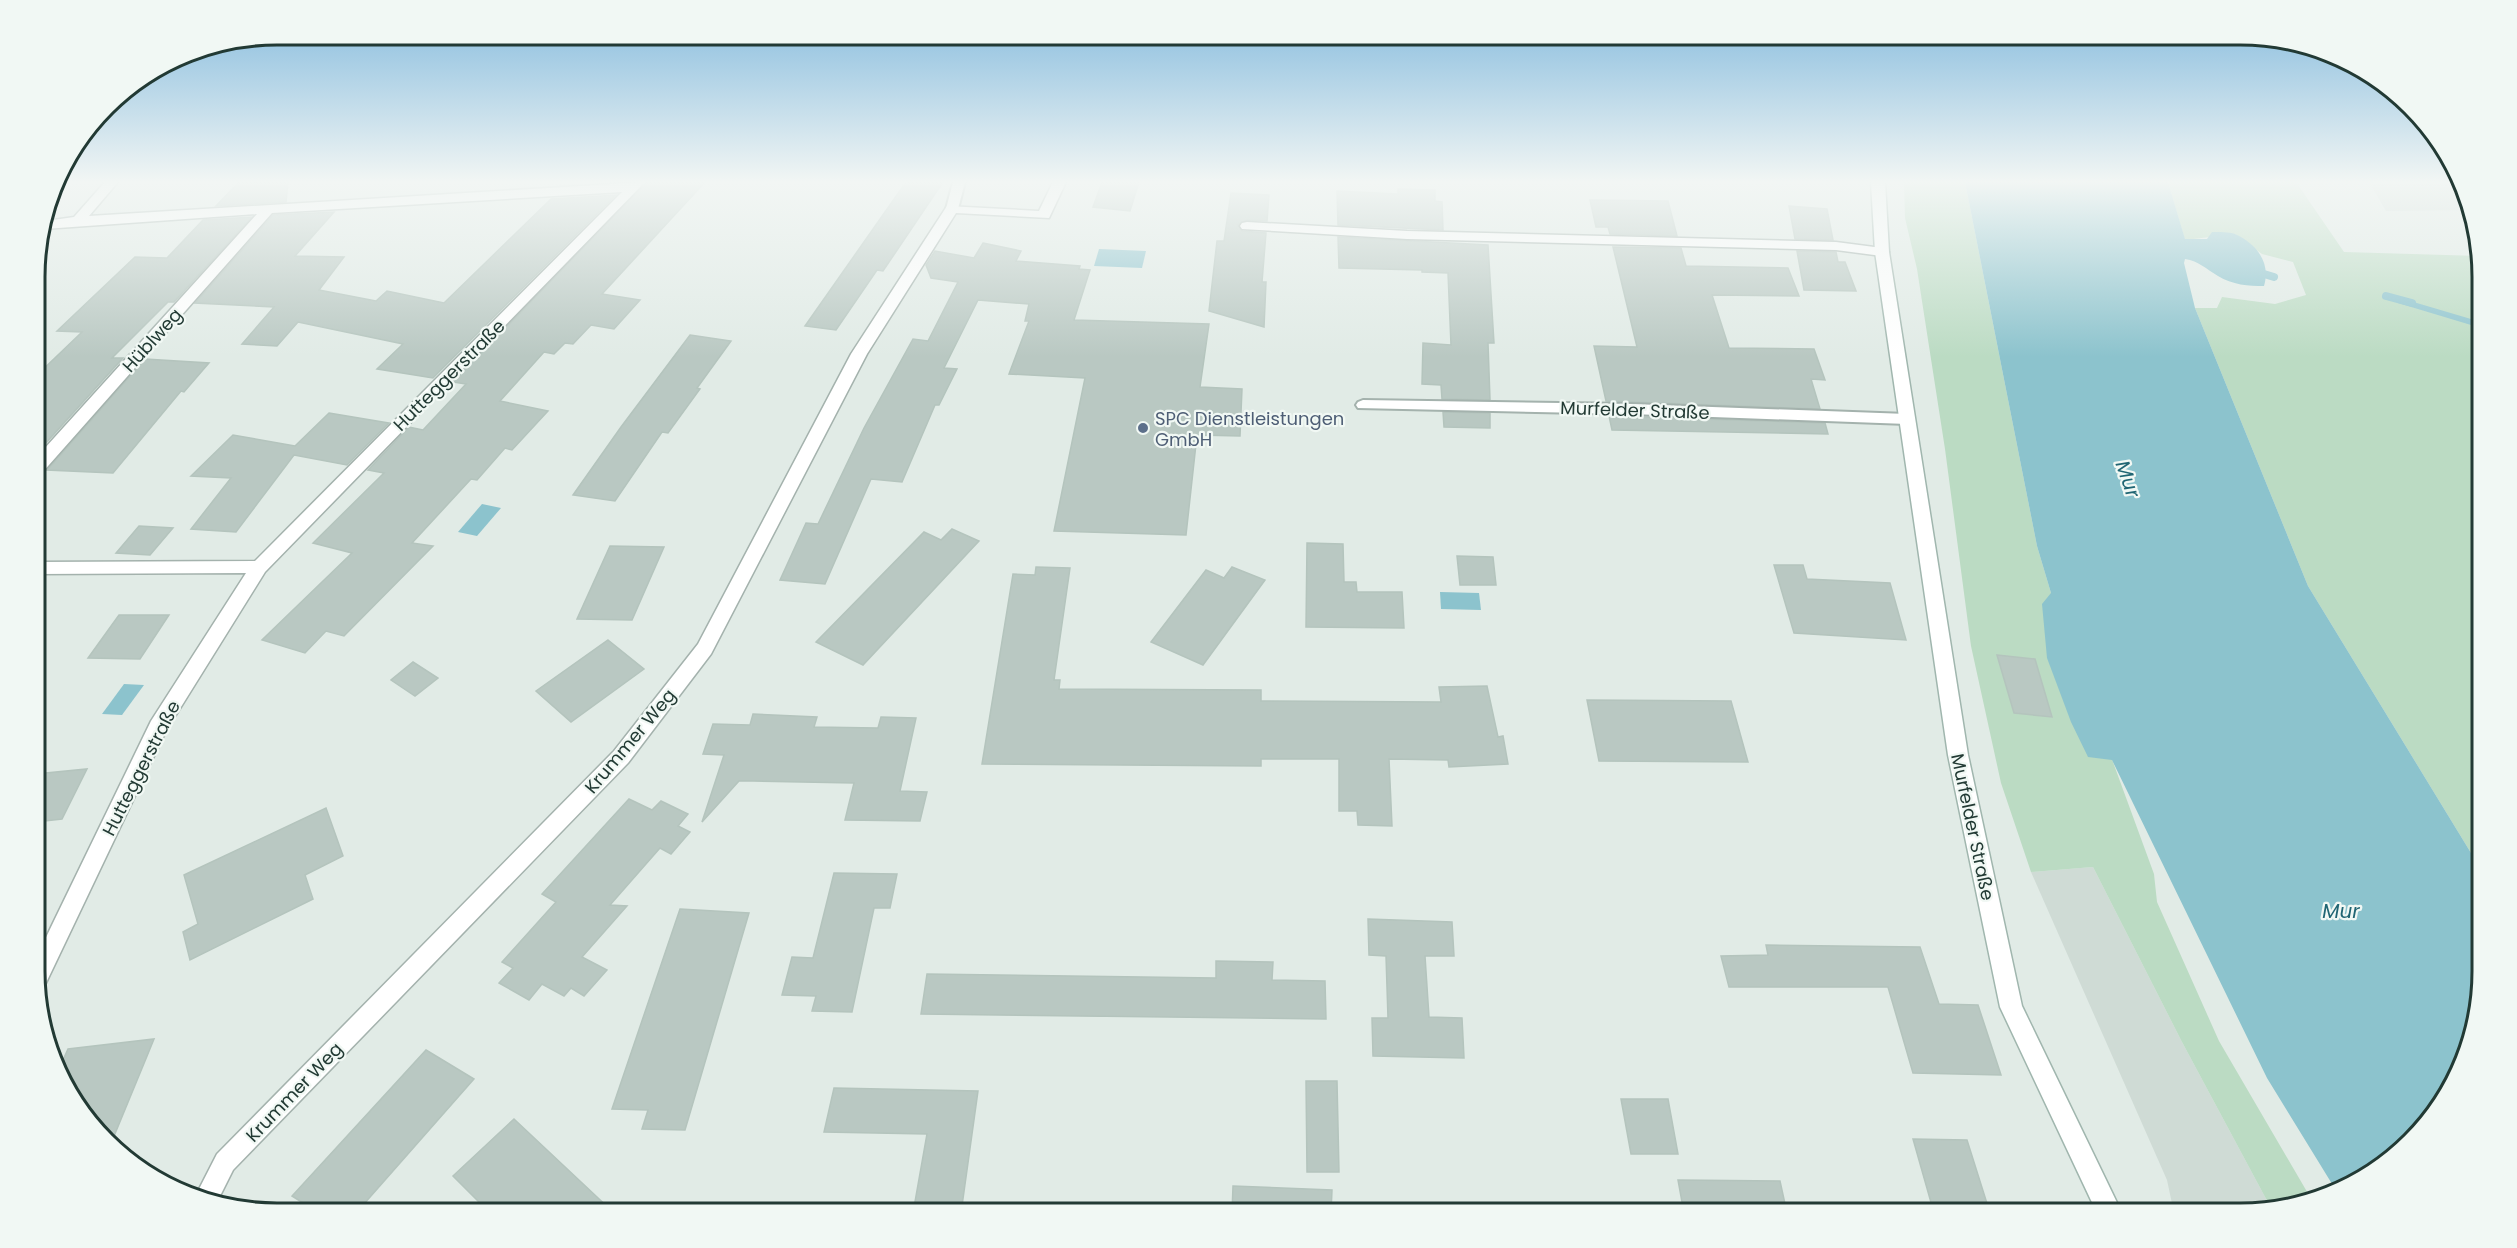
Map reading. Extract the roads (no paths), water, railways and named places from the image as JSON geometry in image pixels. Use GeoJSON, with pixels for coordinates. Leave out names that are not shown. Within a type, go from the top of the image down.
{"type":"FeatureCollection","features":[{"type":"Feature","properties":{"kind":"street","name":"Hüblweg"},"geometry":{"type":"LineString","coordinates":[[45,460],[241,240]]}},
{"type":"Feature","properties":{"kind":"street","name":"Hutteggerstraße"},"geometry":{"type":"LineString","coordinates":[[45,961],[158,728],[259,567],[582,240]]}},
{"type":"Feature","properties":{"kind":"street","name":"Krummer Weg"},"geometry":{"type":"LineString","coordinates":[[209,1193],[225,1162],[621,757],[705,649],[859,354],[931,240]]}},
{"type":"Feature","properties":{"kind":"street"},"geometry":{"type":"LineString","coordinates":[[1611,240],[1836,246],[1882,252]]}},
{"type":"Feature","properties":{"kind":"street","name":"Murfelder Straße"},"geometry":{"type":"LineString","coordinates":[[1881,240],[1958,755],[2011,1007],[2105,1203]]}},
{"type":"Feature","properties":{"kind":"street"},"geometry":{"type":"LineString","coordinates":[[45,568],[259,567]]}},
{"type":"Feature","properties":{"kind":"lane","name":"Murfelder Straße"},"geometry":{"type":"LineString","coordinates":[[1363,405],[1631,409],[1907,419]]}},
{"type":"Feature","properties":{"kind":"water","name":"Mur"},"geometry":{"type":"Polygon","coordinates":[[[1977,240],[2246,240],[2256,249],[2264,262],[2266,278],[2264,286],[2229,281],[2198,263],[2185,259],[2195,308],[2308,586],[2472,855],[2472,987],[2468,1017],[2460,1046],[2441,1087],[2415,1124],[2393,1146],[2369,1164],[2343,1179],[2332,1184],[2267,1078],[2112,760],[2088,757],[2071,722],[2047,658],[2042,604],[2051,593],[2037,546],[1977,240]]]}},
{"type":"Feature","properties":{"kind":"water"},"geometry":{"type":"Polygon","coordinates":[[[1099,249],[1146,251],[1142,268],[1094,266],[1099,249]]]}},
{"type":"Feature","properties":{"kind":"water"},"geometry":{"type":"Polygon","coordinates":[[[2400,298],[2472,319],[2472,325],[2398,303],[2400,298]]]}},
{"type":"Feature","properties":{"kind":"water"},"geometry":{"type":"Polygon","coordinates":[[[482,504],[501,508],[477,536],[458,532],[482,504]]]}},
{"type":"Feature","properties":{"kind":"water"},"geometry":{"type":"Polygon","coordinates":[[[1440,592],[1479,593],[1481,610],[1441,609],[1440,592]]]}},
{"type":"Feature","properties":{"kind":"water"},"geometry":{"type":"Polygon","coordinates":[[[124,684],[144,685],[122,715],[102,714],[124,684]]]}},
{"type":"Feature","properties":{"kind":"waterway"},"geometry":{"type":"LineString","coordinates":[[2254,271],[2274,277]]}},
{"type":"Feature","properties":{"kind":"waterway"},"geometry":{"type":"LineString","coordinates":[[2386,296],[2412,303]]}},
{"type":"Feature","properties":{"kind":"place","name":"SPC Dienstleistungen GmbH"},"geometry":{"type":"Point","coordinates":[1143,428]}}]}
